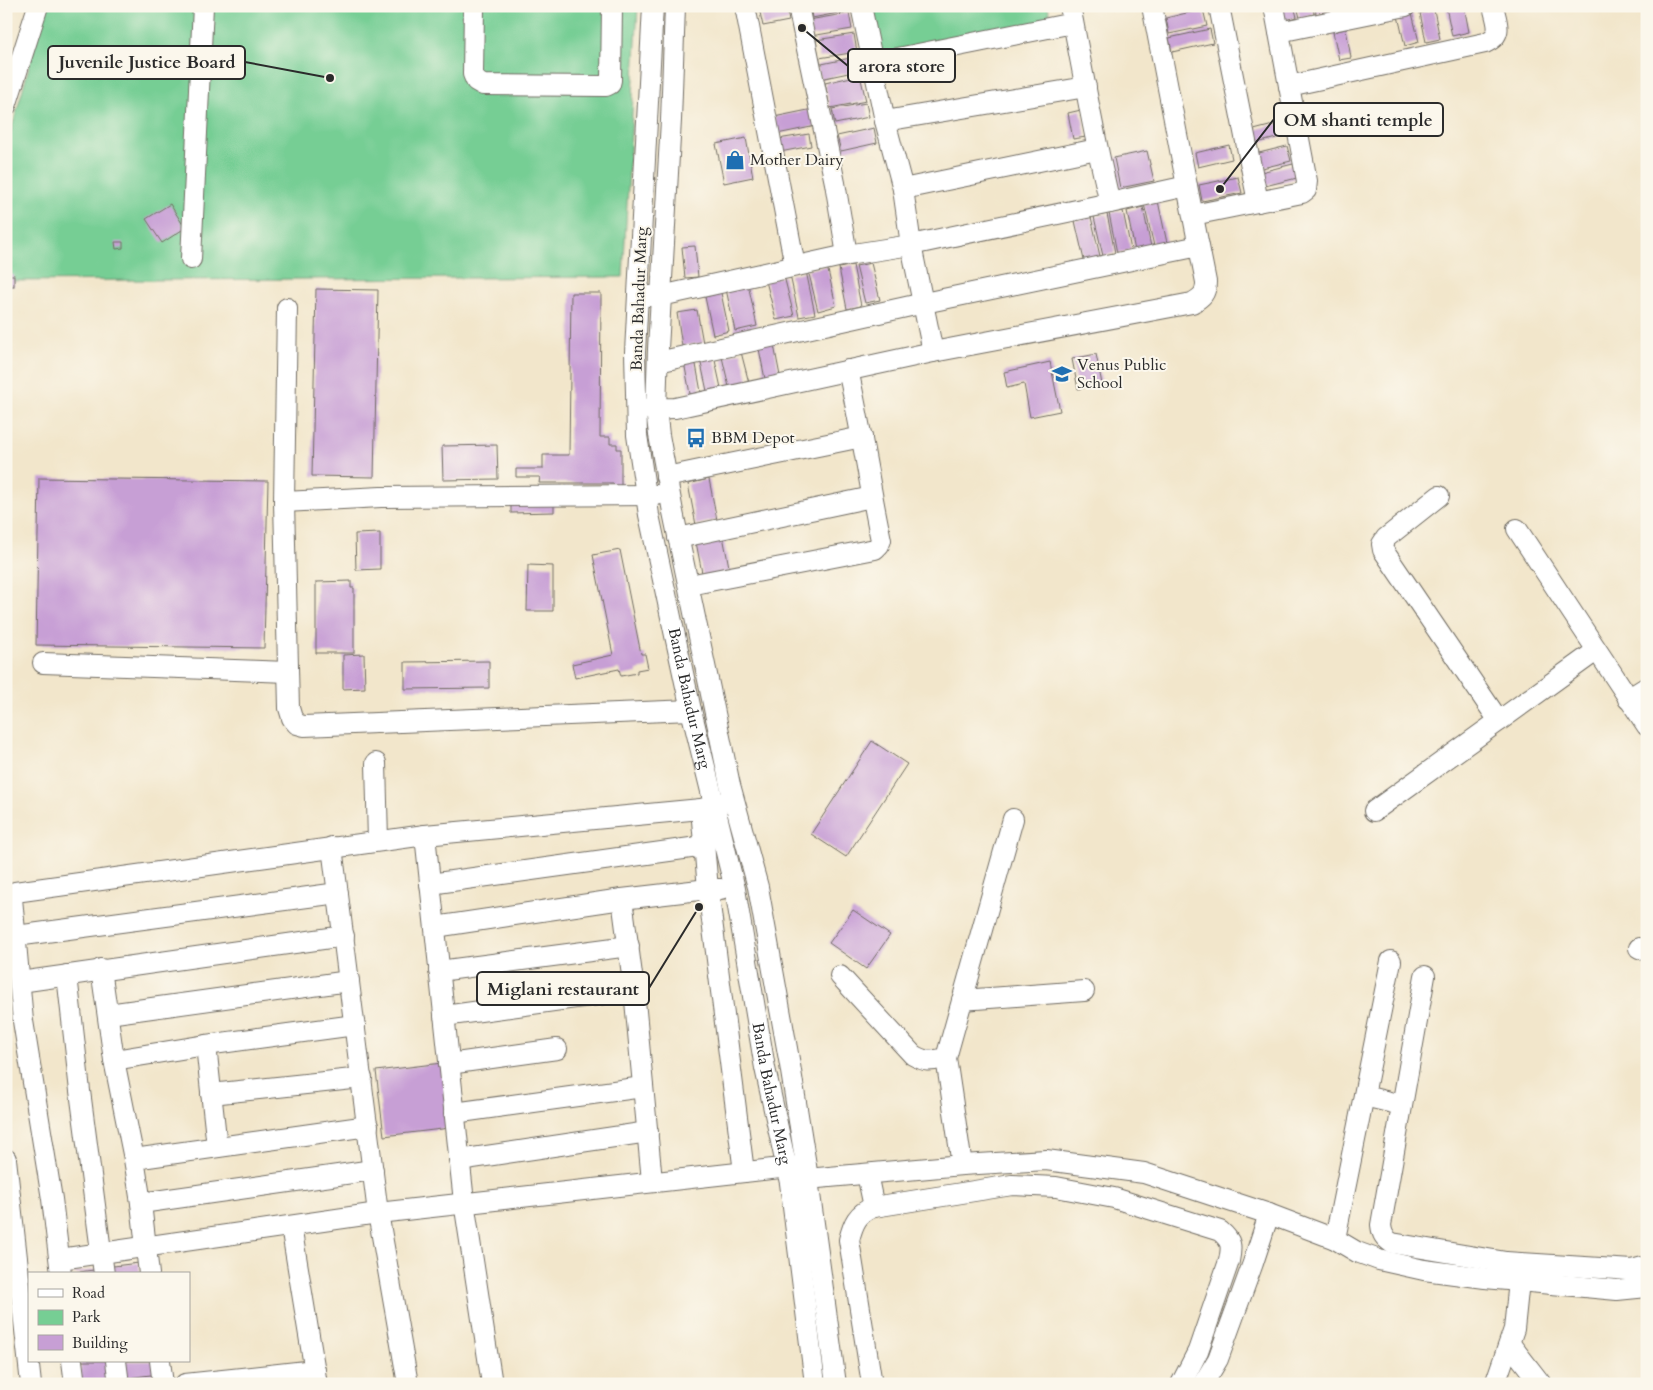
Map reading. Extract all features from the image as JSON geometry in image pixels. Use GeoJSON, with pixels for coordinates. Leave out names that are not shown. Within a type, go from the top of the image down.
{"type":"FeatureCollection","features":[{"type":"Feature","properties":{"kind":"street"},"geometry":{"type":"LineString","coordinates":[[6,106],[38,6]]}},
{"type":"Feature","properties":{"kind":"street"},"geometry":{"type":"LineString","coordinates":[[191,259],[203,6]]}},
{"type":"Feature","properties":{"kind":"street"},"geometry":{"type":"LineString","coordinates":[[474,6],[473,74],[476,81],[483,85],[606,86],[610,84],[611,80],[612,6]]}},
{"type":"Feature","properties":{"kind":"street","name":"Banda Bahadur Marg"},"geometry":{"type":"LineString","coordinates":[[653,6],[635,352],[637,436],[648,505],[691,710],[707,807],[735,889],[764,1068],[797,1174],[836,1384]]}},
{"type":"Feature","properties":{"kind":"street","name":"Banda Bahadur Marg"},"geometry":{"type":"LineString","coordinates":[[675,6],[656,409],[658,435],[734,800],[758,887],[790,1065],[797,1174],[815,1384]]}},
{"type":"Feature","properties":{"kind":"street"},"geometry":{"type":"LineString","coordinates":[[745,6],[796,266]]}},
{"type":"Feature","properties":{"kind":"street"},"geometry":{"type":"LineString","coordinates":[[798,6],[848,255]]}},
{"type":"Feature","properties":{"kind":"street"},"geometry":{"type":"LineString","coordinates":[[861,6],[885,121],[903,189],[912,245],[934,352]]}},
{"type":"Feature","properties":{"kind":"street"},"geometry":{"type":"LineString","coordinates":[[636,408],[675,408],[934,352],[1192,303],[1201,297],[1206,291],[1206,282],[1152,6]]}},
{"type":"Feature","properties":{"kind":"street"},"geometry":{"type":"LineString","coordinates":[[1219,6],[1258,202]]}},
{"type":"Feature","properties":{"kind":"street"},"geometry":{"type":"LineString","coordinates":[[1193,215],[1302,193],[1306,190],[1307,181],[1274,6]]}},
{"type":"Feature","properties":{"kind":"street"},"geometry":{"type":"LineString","coordinates":[[1279,32],[1406,6]]}},
{"type":"Feature","properties":{"kind":"street"},"geometry":{"type":"LineString","coordinates":[[1289,86],[1485,43],[1497,35],[1498,27],[1493,6]]}},
{"type":"Feature","properties":{"kind":"street"},"geometry":{"type":"LineString","coordinates":[[873,63],[1072,15],[1097,149],[1110,204]]}},
{"type":"Feature","properties":{"kind":"street"},"geometry":{"type":"LineString","coordinates":[[885,121],[1086,87]]}},
{"type":"Feature","properties":{"kind":"street"},"geometry":{"type":"LineString","coordinates":[[903,189],[1097,149]]}},
{"type":"Feature","properties":{"kind":"street"},"geometry":{"type":"LineString","coordinates":[[638,296],[661,296],[848,255],[912,245],[1110,204],[1187,186]]}},
{"type":"Feature","properties":{"kind":"street"},"geometry":{"type":"LineString","coordinates":[[658,362],[1199,246]]}},
{"type":"Feature","properties":{"kind":"street"},"geometry":{"type":"LineString","coordinates":[[287,308],[284,502],[288,672],[289,708],[292,718],[297,724],[304,726],[691,710]]}},
{"type":"Feature","properties":{"kind":"street"},"geometry":{"type":"LineString","coordinates":[[689,585],[875,549],[880,545],[881,540],[848,370]]}},
{"type":"Feature","properties":{"kind":"street"},"geometry":{"type":"LineString","coordinates":[[284,502],[381,497],[648,505],[669,494],[862,437]]}},
{"type":"Feature","properties":{"kind":"street"},"geometry":{"type":"LineString","coordinates":[[1439,496],[1386,538],[1382,544],[1383,550],[1499,721]]}},
{"type":"Feature","properties":{"kind":"street"},"geometry":{"type":"LineString","coordinates":[[678,538],[872,497]]}},
{"type":"Feature","properties":{"kind":"street"},"geometry":{"type":"LineString","coordinates":[[1517,529],[1647,726]]}},
{"type":"Feature","properties":{"kind":"street"},"geometry":{"type":"LineString","coordinates":[[1374,812],[1596,651]]}},
{"type":"Feature","properties":{"kind":"street"},"geometry":{"type":"LineString","coordinates":[[43,664],[288,672]]}},
{"type":"Feature","properties":{"kind":"street"},"geometry":{"type":"LineString","coordinates":[[1628,699],[1647,687]]}},
{"type":"Feature","properties":{"kind":"street"},"geometry":{"type":"LineString","coordinates":[[376,763],[378,841]]}},
{"type":"Feature","properties":{"kind":"street"},"geometry":{"type":"LineString","coordinates":[[734,800],[707,807],[378,841],[19,891],[13,894],[23,1020],[61,1267],[102,1254],[378,1213],[652,1181],[744,1172],[867,1174],[962,1165],[1046,1160],[1144,1173],[1335,1238],[1357,1252],[1379,1260],[1424,1270],[1617,1290],[1647,1287]]}},
{"type":"Feature","properties":{"kind":"street"},"geometry":{"type":"LineString","coordinates":[[707,807],[705,846],[708,889],[744,1172]]}},
{"type":"Feature","properties":{"kind":"street"},"geometry":{"type":"LineString","coordinates":[[962,1165],[946,1058],[1013,819]]}},
{"type":"Feature","properties":{"kind":"street"},"geometry":{"type":"LineString","coordinates":[[425,835],[464,1202],[492,1384]]}},
{"type":"Feature","properties":{"kind":"street"},"geometry":{"type":"LineString","coordinates":[[430,884],[705,846]]}},
{"type":"Feature","properties":{"kind":"street"},"geometry":{"type":"LineString","coordinates":[[332,847],[378,1213],[408,1384]]}},
{"type":"Feature","properties":{"kind":"street"},"geometry":{"type":"LineString","coordinates":[[434,927],[622,899],[708,889],[758,887]]}},
{"type":"Feature","properties":{"kind":"street"},"geometry":{"type":"LineString","coordinates":[[16,936],[338,893]]}},
{"type":"Feature","properties":{"kind":"street"},"geometry":{"type":"LineString","coordinates":[[622,899],[634,990],[652,1181]]}},
{"type":"Feature","properties":{"kind":"street"},"geometry":{"type":"LineString","coordinates":[[20,982],[344,936]]}},
{"type":"Feature","properties":{"kind":"street"},"geometry":{"type":"LineString","coordinates":[[439,971],[629,946]]}},
{"type":"Feature","properties":{"kind":"street"},"geometry":{"type":"LineString","coordinates":[[1335,1238],[1391,961]]}},
{"type":"Feature","properties":{"kind":"street"},"geometry":{"type":"LineString","coordinates":[[101,969],[114,1060],[141,1203],[149,1272]]}},
{"type":"Feature","properties":{"kind":"street"},"geometry":{"type":"LineString","coordinates":[[67,975],[104,1272]]}},
{"type":"Feature","properties":{"kind":"street"},"geometry":{"type":"LineString","coordinates":[[840,976],[913,1055],[929,1062],[946,1058]]}},
{"type":"Feature","properties":{"kind":"street"},"geometry":{"type":"LineString","coordinates":[[1425,976],[1381,1224],[1382,1232],[1386,1239],[1392,1243],[1506,1262],[1632,1270],[1647,1266]]}},
{"type":"Feature","properties":{"kind":"street"},"geometry":{"type":"LineString","coordinates":[[108,1014],[349,981]]}},
{"type":"Feature","properties":{"kind":"street"},"geometry":{"type":"LineString","coordinates":[[444,1016],[634,990]]}},
{"type":"Feature","properties":{"kind":"street"},"geometry":{"type":"LineString","coordinates":[[962,1000],[1084,991]]}},
{"type":"Feature","properties":{"kind":"street"},"geometry":{"type":"LineString","coordinates":[[114,1060],[355,1025]]}},
{"type":"Feature","properties":{"kind":"street"},"geometry":{"type":"LineString","coordinates":[[206,1046],[218,1147]]}},
{"type":"Feature","properties":{"kind":"street"},"geometry":{"type":"LineString","coordinates":[[449,1064],[556,1049]]}},
{"type":"Feature","properties":{"kind":"street"},"geometry":{"type":"LineString","coordinates":[[211,1094],[362,1078]]}},
{"type":"Feature","properties":{"kind":"street"},"geometry":{"type":"LineString","coordinates":[[454,1113],[643,1087]]}},
{"type":"Feature","properties":{"kind":"street"},"geometry":{"type":"LineString","coordinates":[[1364,1096],[1402,1105]]}},
{"type":"Feature","properties":{"kind":"street"},"geometry":{"type":"LineString","coordinates":[[134,1159],[368,1126]]}},
{"type":"Feature","properties":{"kind":"street"},"geometry":{"type":"LineString","coordinates":[[459,1160],[648,1132]]}},
{"type":"Feature","properties":{"kind":"street"},"geometry":{"type":"LineString","coordinates":[[6,1159],[28,1357]]}},
{"type":"Feature","properties":{"kind":"street"},"geometry":{"type":"LineString","coordinates":[[141,1203],[373,1170]]}},
{"type":"Feature","properties":{"kind":"street"},"geometry":{"type":"LineString","coordinates":[[867,1174],[874,1207]]}},
{"type":"Feature","properties":{"kind":"street"},"geometry":{"type":"LineString","coordinates":[[872,1384],[849,1240],[852,1226],[856,1219],[865,1210],[874,1207],[1012,1185],[1056,1187],[1114,1198],[1220,1231],[1228,1238],[1232,1248],[1229,1260],[1198,1351],[1181,1384]]}},
{"type":"Feature","properties":{"kind":"street"},"geometry":{"type":"LineString","coordinates":[[1203,1384],[1218,1359],[1269,1214]]}},
{"type":"Feature","properties":{"kind":"street"},"geometry":{"type":"LineString","coordinates":[[185,1384],[316,1377],[291,1226]]}},
{"type":"Feature","properties":{"kind":"street"},"geometry":{"type":"LineString","coordinates":[[1495,1384],[1514,1329],[1519,1281]]}},
{"type":"Feature","properties":{"kind":"street"},"geometry":{"type":"LineString","coordinates":[[1510,1344],[1540,1384]]}},
{"type":"Feature","properties":{"kind":"street"},"geometry":{"type":"LineString","coordinates":[[29,1362],[31,1384]]}},
{"type":"Feature","properties":{"kind":"street"},"geometry":{"type":"LineString","coordinates":[[72,1362],[75,1384]]}},
{"type":"Feature","properties":{"kind":"street"},"geometry":{"type":"LineString","coordinates":[[116,1362],[119,1384]]}},
{"type":"Feature","properties":{"kind":"street"},"geometry":{"type":"LineString","coordinates":[[160,1362],[163,1384]]}},
{"type":"Feature","properties":{"kind":"green space"},"geometry":{"type":"Polygon","coordinates":[[[46,6],[638,6],[623,277],[6,281],[6,149],[46,6]]]}},
{"type":"Feature","properties":{"kind":"green space"},"geometry":{"type":"Polygon","coordinates":[[[861,6],[1048,6],[1053,30],[873,63],[861,6]]]}},
{"type":"Feature","properties":{"kind":"building"},"geometry":{"type":"Polygon","coordinates":[[[786,6],[789,21],[763,26],[759,8],[786,6]]]}},
{"type":"Feature","properties":{"kind":"building"},"geometry":{"type":"Polygon","coordinates":[[[810,6],[852,6],[853,10],[812,18],[810,6]]]}},
{"type":"Feature","properties":{"kind":"building"},"geometry":{"type":"Polygon","coordinates":[[[1278,6],[1294,6],[1297,17],[1281,21],[1278,6]]]}},
{"type":"Feature","properties":{"kind":"building"},"geometry":{"type":"Polygon","coordinates":[[[1297,6],[1313,6],[1314,14],[1300,18],[1297,6]]]}},
{"type":"Feature","properties":{"kind":"building"},"geometry":{"type":"Polygon","coordinates":[[[1315,6],[1331,6],[1332,10],[1316,14],[1315,6]]]}},
{"type":"Feature","properties":{"kind":"building"},"geometry":{"type":"Polygon","coordinates":[[[1334,6],[1347,6],[1347,7],[1334,10],[1334,6]]]}},
{"type":"Feature","properties":{"kind":"building"},"geometry":{"type":"Polygon","coordinates":[[[1464,6],[1469,32],[1452,36],[1446,7],[1464,6]]]}},
{"type":"Feature","properties":{"kind":"building"},"geometry":{"type":"Polygon","coordinates":[[[1203,9],[1207,26],[1169,34],[1166,18],[1203,9]]]}},
{"type":"Feature","properties":{"kind":"building"},"geometry":{"type":"Polygon","coordinates":[[[1434,10],[1440,39],[1426,42],[1420,13],[1434,10]]]}},
{"type":"Feature","properties":{"kind":"building"},"geometry":{"type":"Polygon","coordinates":[[[849,13],[852,29],[811,36],[809,20],[849,13]]]}},
{"type":"Feature","properties":{"kind":"building"},"geometry":{"type":"Polygon","coordinates":[[[1412,13],[1419,42],[1405,46],[1398,16],[1412,13]]]}},
{"type":"Feature","properties":{"kind":"building"},"geometry":{"type":"Polygon","coordinates":[[[1210,29],[1213,43],[1172,52],[1169,38],[1210,29]]]}},
{"type":"Feature","properties":{"kind":"building"},"geometry":{"type":"Polygon","coordinates":[[[1346,29],[1351,58],[1339,60],[1333,32],[1346,29]]]}},
{"type":"Feature","properties":{"kind":"building"},"geometry":{"type":"Polygon","coordinates":[[[854,34],[857,52],[819,58],[816,40],[854,34]]]}},
{"type":"Feature","properties":{"kind":"building"},"geometry":{"type":"Polygon","coordinates":[[[855,57],[858,71],[820,79],[817,65],[855,57]]]}},
{"type":"Feature","properties":{"kind":"building"},"geometry":{"type":"Polygon","coordinates":[[[860,75],[866,101],[830,108],[825,83],[860,75]]]}},
{"type":"Feature","properties":{"kind":"building"},"geometry":{"type":"Polygon","coordinates":[[[866,103],[869,117],[835,124],[832,109],[866,103]]]}},
{"type":"Feature","properties":{"kind":"building"},"geometry":{"type":"Polygon","coordinates":[[[813,109],[816,126],[777,134],[774,117],[813,109]]]}},
{"type":"Feature","properties":{"kind":"building"},"geometry":{"type":"Polygon","coordinates":[[[1081,110],[1086,137],[1073,139],[1068,113],[1081,110]]]}},
{"type":"Feature","properties":{"kind":"building"},"geometry":{"type":"Polygon","coordinates":[[[1285,122],[1288,135],[1253,144],[1250,131],[1285,122]]]}},
{"type":"Feature","properties":{"kind":"building"},"geometry":{"type":"Polygon","coordinates":[[[874,128],[877,143],[841,151],[837,136],[874,128]]]}},
{"type":"Feature","properties":{"kind":"building"},"geometry":{"type":"Polygon","coordinates":[[[809,134],[811,146],[780,152],[778,139],[809,134]]]}},
{"type":"Feature","properties":{"kind":"building","name":"Mother Dairy"},"geometry":{"type":"Polygon","coordinates":[[[746,138],[753,177],[724,183],[716,144],[746,138]]]}},
{"type":"Feature","properties":{"kind":"building"},"geometry":{"type":"Polygon","coordinates":[[[1229,145],[1232,159],[1198,167],[1195,153],[1229,145]]]}},
{"type":"Feature","properties":{"kind":"building"},"geometry":{"type":"Polygon","coordinates":[[[1287,146],[1291,161],[1254,170],[1251,155],[1287,146]]]}},
{"type":"Feature","properties":{"kind":"building"},"geometry":{"type":"Polygon","coordinates":[[[1147,151],[1154,181],[1120,188],[1114,158],[1147,151]]]}},
{"type":"Feature","properties":{"kind":"building"},"geometry":{"type":"Polygon","coordinates":[[[1293,164],[1297,178],[1261,187],[1257,173],[1293,164]]]}},
{"type":"Feature","properties":{"kind":"building"},"geometry":{"type":"Polygon","coordinates":[[[1238,177],[1242,193],[1202,201],[1199,185],[1238,177]]]}},
{"type":"Feature","properties":{"kind":"building"},"geometry":{"type":"Polygon","coordinates":[[[1158,201],[1167,243],[1154,246],[1144,204],[1158,201]]]}},
{"type":"Feature","properties":{"kind":"building"},"geometry":{"type":"Polygon","coordinates":[[[170,204],[185,228],[162,243],[146,219],[170,204]]]}},
{"type":"Feature","properties":{"kind":"building"},"geometry":{"type":"Polygon","coordinates":[[[1143,207],[1151,247],[1135,251],[1127,211],[1143,207]]]}},
{"type":"Feature","properties":{"kind":"building"},"geometry":{"type":"Polygon","coordinates":[[[1123,211],[1131,250],[1117,253],[1109,213],[1123,211]]]}},
{"type":"Feature","properties":{"kind":"building"},"geometry":{"type":"Polygon","coordinates":[[[1107,214],[1115,253],[1103,256],[1094,217],[1107,214]]]}},
{"type":"Feature","properties":{"kind":"building"},"geometry":{"type":"Polygon","coordinates":[[[1091,217],[1100,256],[1084,260],[1075,221],[1091,217]]]}},
{"type":"Feature","properties":{"kind":"building"},"geometry":{"type":"Polygon","coordinates":[[[115,242],[123,242],[123,248],[116,249],[115,242]]]}},
{"type":"Feature","properties":{"kind":"building"},"geometry":{"type":"Polygon","coordinates":[[[695,246],[698,277],[685,278],[682,247],[695,246]]]}},
{"type":"Feature","properties":{"kind":"building"},"geometry":{"type":"Polygon","coordinates":[[[871,263],[880,300],[865,303],[856,266],[871,263]]]}},
{"type":"Feature","properties":{"kind":"building"},"geometry":{"type":"Polygon","coordinates":[[[853,265],[861,306],[847,309],[839,268],[853,265]]]}},
{"type":"Feature","properties":{"kind":"building"},"geometry":{"type":"Polygon","coordinates":[[[827,266],[836,306],[818,311],[808,270],[827,266]]]}},
{"type":"Feature","properties":{"kind":"building"},"geometry":{"type":"Polygon","coordinates":[[[806,271],[815,314],[799,317],[790,275],[806,271]]]}},
{"type":"Feature","properties":{"kind":"building"},"geometry":{"type":"Polygon","coordinates":[[[6,275],[14,275],[14,286],[6,286],[6,275]]]}},
{"type":"Feature","properties":{"kind":"building"},"geometry":{"type":"Polygon","coordinates":[[[784,276],[794,316],[776,320],[766,281],[784,276]]]}},
{"type":"Feature","properties":{"kind":"building"},"geometry":{"type":"Polygon","coordinates":[[[748,284],[757,326],[735,331],[726,289],[748,284]]]}},
{"type":"Feature","properties":{"kind":"building"},"geometry":{"type":"Polygon","coordinates":[[[316,289],[378,290],[374,477],[312,476],[316,289]]]}},
{"type":"Feature","properties":{"kind":"building"},"geometry":{"type":"Polygon","coordinates":[[[571,293],[601,293],[600,437],[610,437],[610,444],[617,444],[617,449],[621,449],[621,486],[613,486],[613,483],[539,483],[540,477],[516,477],[516,469],[543,469],[543,455],[569,455],[571,293]]]}},
{"type":"Feature","properties":{"kind":"building"},"geometry":{"type":"Polygon","coordinates":[[[721,293],[729,331],[713,335],[705,297],[721,293]]]}},
{"type":"Feature","properties":{"kind":"building"},"geometry":{"type":"Polygon","coordinates":[[[697,310],[703,343],[682,346],[677,313],[697,310]]]}},
{"type":"Feature","properties":{"kind":"building"},"geometry":{"type":"Polygon","coordinates":[[[773,340],[781,381],[766,384],[758,344],[773,340]]]}},
{"type":"Feature","properties":{"kind":"building"},"geometry":{"type":"Polygon","coordinates":[[[741,352],[749,383],[729,387],[722,357],[741,352]]]}},
{"type":"Feature","properties":{"kind":"building"},"geometry":{"type":"Polygon","coordinates":[[[1096,354],[1102,384],[1078,389],[1072,359],[1096,354]]]}},
{"type":"Feature","properties":{"kind":"building"},"geometry":{"type":"Polygon","coordinates":[[[714,356],[721,388],[707,391],[700,359],[714,356]]]}},
{"type":"Feature","properties":{"kind":"building"},"geometry":{"type":"Polygon","coordinates":[[[695,359],[701,392],[690,394],[684,362],[695,359]]]}},
{"type":"Feature","properties":{"kind":"building"},"geometry":{"type":"Polygon","coordinates":[[[1050,362],[1060,411],[1030,417],[1024,384],[1007,388],[1004,372],[1050,362]]]}},
{"type":"Feature","properties":{"kind":"building"},"geometry":{"type":"Polygon","coordinates":[[[497,445],[498,479],[443,480],[442,446],[497,445]]]}},
{"type":"Feature","properties":{"kind":"building"},"geometry":{"type":"Polygon","coordinates":[[[39,478],[268,481],[264,648],[36,645],[39,478]]]}},
{"type":"Feature","properties":{"kind":"building"},"geometry":{"type":"Polygon","coordinates":[[[709,479],[717,520],[696,525],[688,484],[709,479]]]}},
{"type":"Feature","properties":{"kind":"building"},"geometry":{"type":"Polygon","coordinates":[[[554,502],[554,512],[511,513],[511,503],[554,502]]]}},
{"type":"Feature","properties":{"kind":"building"},"geometry":{"type":"Polygon","coordinates":[[[722,531],[730,572],[703,578],[695,537],[722,531]]]}},
{"type":"Feature","properties":{"kind":"building"},"geometry":{"type":"Polygon","coordinates":[[[380,533],[380,569],[356,570],[355,534],[380,533]]]}},
{"type":"Feature","properties":{"kind":"building"},"geometry":{"type":"Polygon","coordinates":[[[620,550],[641,654],[645,654],[648,668],[637,670],[637,673],[621,676],[619,669],[575,678],[572,664],[613,655],[593,555],[620,550]]]}},
{"type":"Feature","properties":{"kind":"building"},"geometry":{"type":"Polygon","coordinates":[[[528,565],[553,566],[553,611],[527,611],[528,565]]]}},
{"type":"Feature","properties":{"kind":"building"},"geometry":{"type":"Polygon","coordinates":[[[351,581],[351,588],[354,588],[354,653],[316,653],[316,582],[351,581]]]}},
{"type":"Feature","properties":{"kind":"building"},"geometry":{"type":"Polygon","coordinates":[[[364,654],[365,688],[343,689],[343,655],[364,654]]]}},
{"type":"Feature","properties":{"kind":"building"},"geometry":{"type":"Polygon","coordinates":[[[489,661],[489,688],[405,689],[405,662],[489,661]]]}},
{"type":"Feature","properties":{"kind":"building"},"geometry":{"type":"Polygon","coordinates":[[[872,741],[907,764],[846,857],[811,834],[872,741]]]}},
{"type":"Feature","properties":{"kind":"building"},"geometry":{"type":"Polygon","coordinates":[[[853,910],[890,935],[866,969],[829,943],[853,910]]]}},
{"type":"Feature","properties":{"kind":"building"},"geometry":{"type":"Polygon","coordinates":[[[442,1063],[450,1128],[384,1136],[376,1071],[442,1063]]]}},
{"type":"Feature","properties":{"kind":"building"},"geometry":{"type":"Polygon","coordinates":[[[139,1263],[140,1272],[106,1272],[105,1267],[139,1263]]]}},
{"type":"Feature","properties":{"kind":"building"},"geometry":{"type":"Polygon","coordinates":[[[100,1269],[101,1272],[80,1272],[100,1269]]]}},
{"type":"Feature","properties":{"kind":"building"},"geometry":{"type":"Polygon","coordinates":[[[81,1362],[111,1362],[113,1381],[79,1384],[81,1362]]]}},
{"type":"Feature","properties":{"kind":"building"},"geometry":{"type":"Polygon","coordinates":[[[118,1362],[157,1362],[158,1374],[120,1379],[118,1362]]]}},
{"type":"Feature","properties":{"kind":"place","name":"arora store"},"geometry":{"type":"Point","coordinates":[802,28]}},
{"type":"Feature","properties":{"kind":"place","name":"Juvenile Justice Board"},"geometry":{"type":"Point","coordinates":[330,78]}},
{"type":"Feature","properties":{"kind":"place","name":"Mother Dairy"},"geometry":{"type":"Point","coordinates":[735,160]}},
{"type":"Feature","properties":{"kind":"place","name":"OM shanti temple"},"geometry":{"type":"Point","coordinates":[1220,189]}},
{"type":"Feature","properties":{"kind":"place","name":"Venus Public School"},"geometry":{"type":"Point","coordinates":[1062,374]}},
{"type":"Feature","properties":{"kind":"place","name":"BBM Depot"},"geometry":{"type":"Point","coordinates":[696,438]}},
{"type":"Feature","properties":{"kind":"place","name":"Miglani restaurant"},"geometry":{"type":"Point","coordinates":[699,907]}}]}
